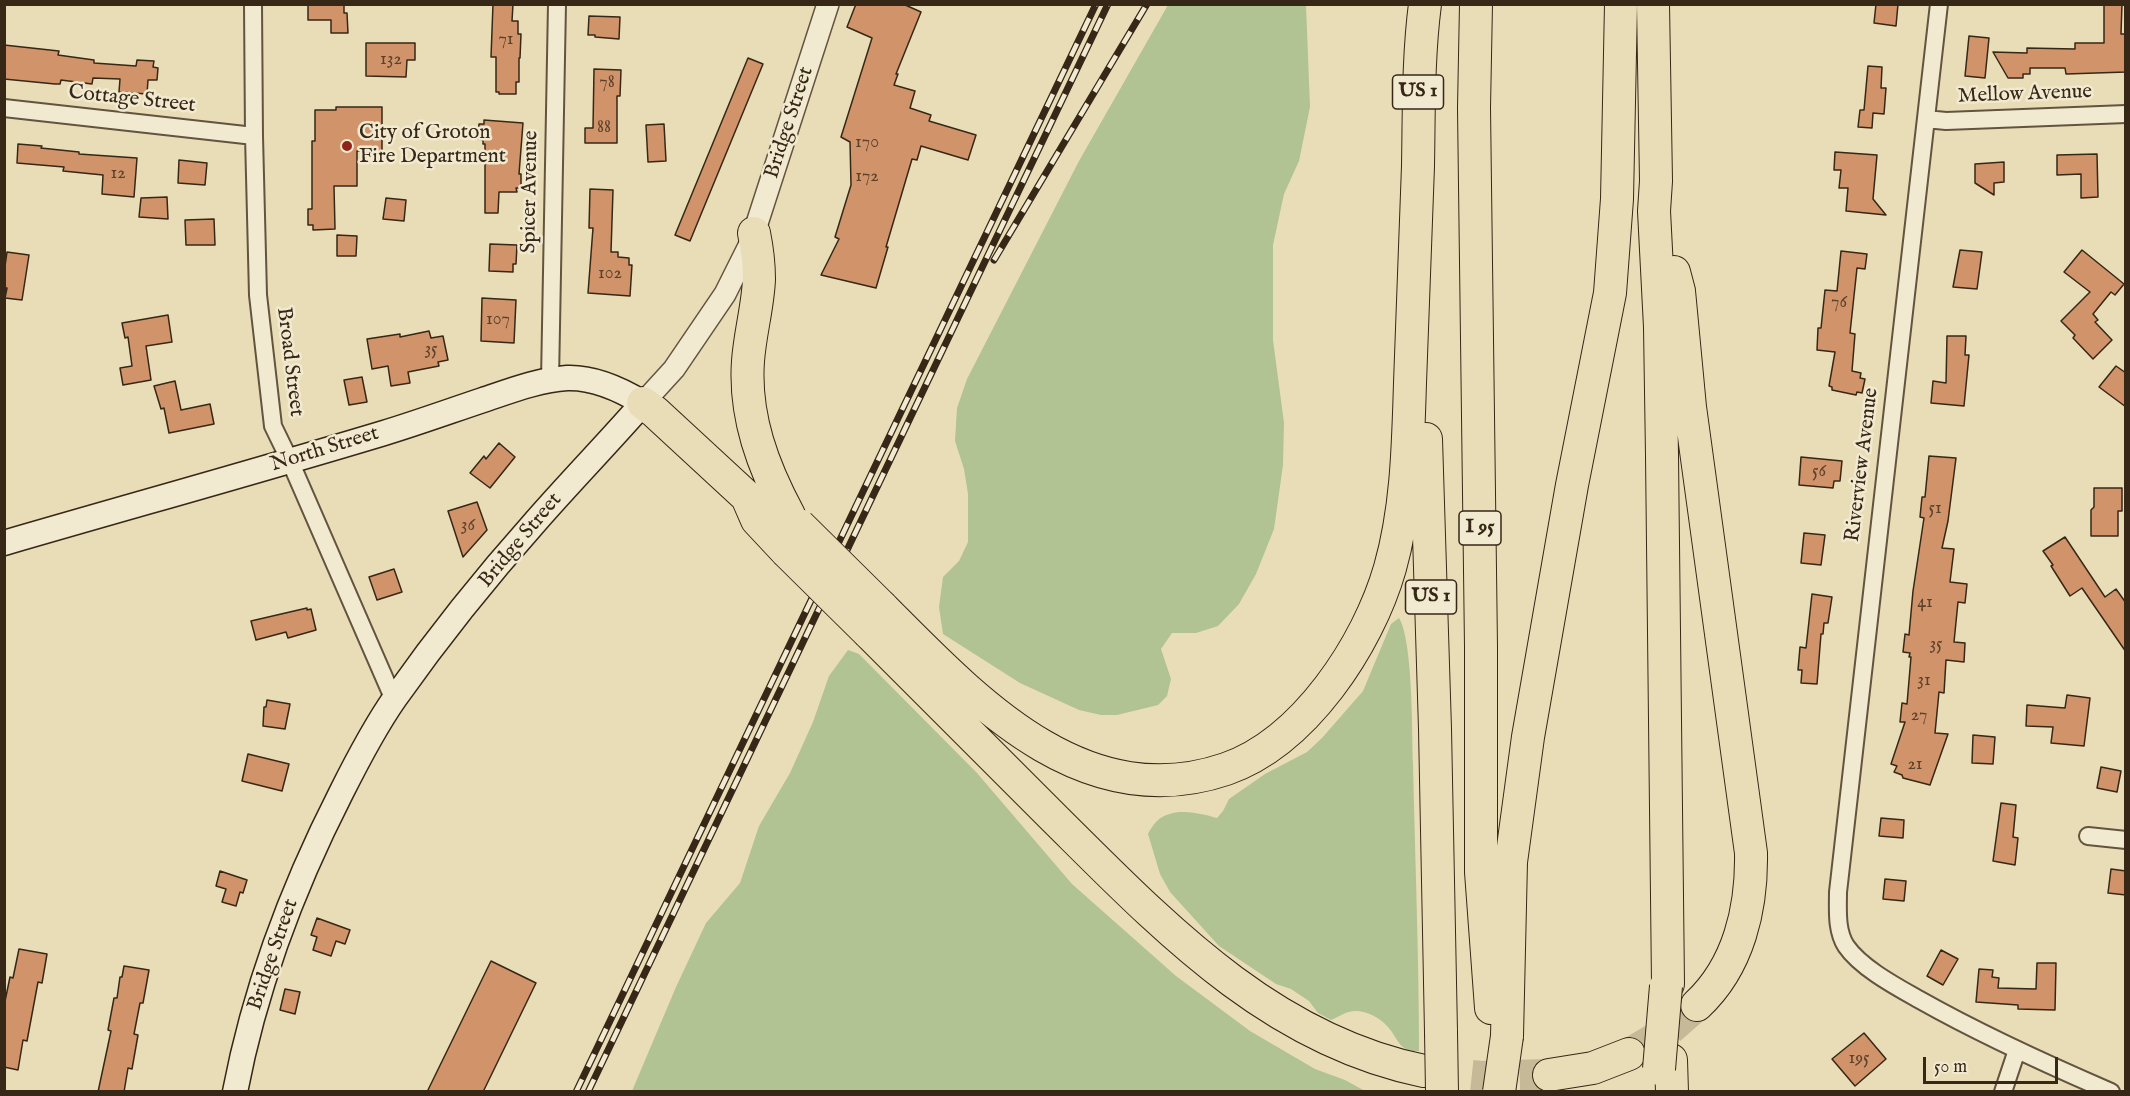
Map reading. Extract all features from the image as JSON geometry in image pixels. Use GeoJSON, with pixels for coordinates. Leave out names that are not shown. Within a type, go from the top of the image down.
{"type":"FeatureCollection","features":[{"type":"Feature","properties":{"kind":"highway"},"geometry":{"type":"LineString","coordinates":[[1654,10],[1656,182],[1654,211],[1660,327],[1662,456],[1667,980],[1665,1078]]}},
{"type":"Feature","properties":{"kind":"highway"},"geometry":{"type":"LineString","coordinates":[[1500,1036],[1511,862],[1528,737],[1572,485],[1610,293],[1617,199],[1621,11]]}},
{"type":"Feature","properties":{"kind":"highway","name":"I 95"},"geometry":{"type":"LineString","coordinates":[[1476,12],[1474,108],[1481,647],[1481,872],[1500,1036],[1499,1092]]}},
{"type":"Feature","properties":{"kind":"highway","name":"US 1"},"geometry":{"type":"LineString","coordinates":[[1424,13],[1418,90],[1418,162],[1441,1032],[1433,1082]]}},
{"type":"Feature","properties":{"kind":"highway"},"geometry":{"type":"LineString","coordinates":[[875,620],[1008,724],[1054,753],[1099,771],[1144,779],[1197,777],[1250,759],[1287,733],[1320,699],[1354,648],[1380,596],[1391,566],[1404,498],[1408,448],[1418,162]]}},
{"type":"Feature","properties":{"kind":"highway"},"geometry":{"type":"LineString","coordinates":[[1654,211],[1670,255],[1679,291],[1690,407],[1751,853],[1750,895],[1742,932],[1723,972],[1711,991],[1697,1005]]}},
{"type":"Feature","properties":{"kind":"highway"},"geometry":{"type":"LineString","coordinates":[[754,233],[759,280],[748,359],[748,402],[752,425],[763,460],[791,530],[1146,910],[1205,961],[1263,1003],[1324,1038],[1433,1082]]}},
{"type":"Feature","properties":{"kind":"highway"},"geometry":{"type":"LineString","coordinates":[[643,403],[747,497],[757,520],[791,530]]}},
{"type":"Feature","properties":{"kind":"highway"},"geometry":{"type":"LineString","coordinates":[[1550,1075],[1593,1068],[1629,1054]]}},
{"type":"Feature","properties":{"kind":"main road","name":"North Street"},"geometry":{"type":"LineString","coordinates":[[4,543],[291,461],[515,389],[550,380],[572,378],[592,381],[617,389],[643,403]]}},
{"type":"Feature","properties":{"kind":"main road","name":"Bridge Street"},"geometry":{"type":"LineString","coordinates":[[235,1092],[256,1002],[282,924],[324,827],[367,742],[437,641],[536,521],[643,403]]}},
{"type":"Feature","properties":{"kind":"street","name":"Broad Street"},"geometry":{"type":"LineString","coordinates":[[253,4],[258,295],[273,426],[291,461],[394,700]]}},
{"type":"Feature","properties":{"kind":"street","name":"Spicer Avenue"},"geometry":{"type":"LineString","coordinates":[[550,380],[557,4]]}},
{"type":"Feature","properties":{"kind":"street","name":"Bridge Street"},"geometry":{"type":"LineString","coordinates":[[643,403],[674,369],[725,294],[754,233],[828,4]]}},
{"type":"Feature","properties":{"kind":"street","name":"Riverview Avenue"},"geometry":{"type":"LineString","coordinates":[[1939,4],[1838,892],[1840,932],[1845,945],[1853,954],[1886,982],[1957,1021],[2017,1050]]}},
{"type":"Feature","properties":{"kind":"street","name":"Cottage Street"},"geometry":{"type":"LineString","coordinates":[[4,108],[254,136]]}},
{"type":"Feature","properties":{"kind":"street","name":"Mellow Avenue"},"geometry":{"type":"LineString","coordinates":[[1926,119],[1946,121],[2126,114]]}},
{"type":"Feature","properties":{"kind":"street"},"geometry":{"type":"LineString","coordinates":[[2088,836],[2126,840]]}},
{"type":"Feature","properties":{"kind":"street"},"geometry":{"type":"LineString","coordinates":[[2002,1092],[2017,1050],[2111,1092]]}},
{"type":"Feature","properties":{"kind":"green space"},"geometry":{"type":"Polygon","coordinates":[[[1168,5],[1306,5],[1310,107],[1299,161],[1284,194],[1273,245],[1273,340],[1284,423],[1283,465],[1274,529],[1256,574],[1239,604],[1218,626],[1196,633],[1172,633],[1161,649],[1171,679],[1167,696],[1158,705],[1117,715],[1101,715],[1079,710],[1020,683],[943,634],[939,607],[943,577],[959,561],[968,542],[968,494],[964,469],[955,441],[957,408],[967,379],[1079,161],[1168,5]]]}},
{"type":"Feature","properties":{"kind":"green space"},"geometry":{"type":"Polygon","coordinates":[[[1399,618],[1407,646],[1411,688],[1419,1051],[1403,1047],[1385,1023],[1370,1014],[1354,1011],[1331,1020],[1318,1013],[1309,1001],[1291,989],[1276,984],[1219,946],[1170,892],[1160,874],[1148,834],[1162,817],[1177,812],[1217,818],[1229,799],[1265,774],[1307,752],[1363,691],[1391,624],[1399,618]]]}},
{"type":"Feature","properties":{"kind":"green space"},"geometry":{"type":"Polygon","coordinates":[[[848,650],[859,654],[977,773],[1072,884],[1176,976],[1250,1031],[1315,1069],[1345,1080],[1365,1091],[632,1091],[706,923],[740,883],[759,826],[790,773],[813,722],[829,676],[848,650]]]}},
{"type":"Feature","properties":{"kind":"building"},"geometry":{"type":"Polygon","coordinates":[[[308,4],[344,4],[348,33],[331,33],[331,20],[308,20],[308,4]]]}},
{"type":"Feature","properties":{"kind":"building"},"geometry":{"type":"Polygon","coordinates":[[[493,4],[513,4],[512,21],[518,21],[518,34],[521,34],[519,82],[516,82],[516,94],[496,92],[496,57],[491,57],[493,4]]]}},
{"type":"Feature","properties":{"kind":"building"},"geometry":{"type":"Polygon","coordinates":[[[856,4],[903,4],[921,12],[896,74],[898,74],[894,85],[915,91],[910,108],[931,115],[929,121],[976,135],[968,160],[921,146],[917,160],[912,159],[876,288],[821,275],[839,239],[835,237],[851,185],[850,142],[841,137],[872,38],[847,27],[856,4]]]}},
{"type":"Feature","properties":{"kind":"building"},"geometry":{"type":"Polygon","coordinates":[[[1876,4],[1898,4],[1896,26],[1874,23],[1876,4]]]}},
{"type":"Feature","properties":{"kind":"building"},"geometry":{"type":"Polygon","coordinates":[[[2104,4],[2122,4],[2121,34],[2126,34],[2126,72],[2066,74],[2065,68],[2030,68],[2030,74],[2023,74],[2023,78],[2008,78],[1993,52],[2027,53],[2027,48],[2075,49],[2075,43],[2104,43],[2104,4]]]}},
{"type":"Feature","properties":{"kind":"building"},"geometry":{"type":"Polygon","coordinates":[[[589,16],[620,17],[619,39],[588,35],[589,16]]]}},
{"type":"Feature","properties":{"kind":"building"},"geometry":{"type":"Polygon","coordinates":[[[1969,36],[1989,38],[1985,78],[1965,76],[1969,36]]]}},
{"type":"Feature","properties":{"kind":"building"},"geometry":{"type":"Polygon","coordinates":[[[366,43],[415,43],[415,60],[407,60],[406,77],[366,76],[366,43]]]}},
{"type":"Feature","properties":{"kind":"building"},"geometry":{"type":"Polygon","coordinates":[[[4,45],[59,51],[58,55],[94,60],[94,63],[136,66],[137,60],[154,61],[153,67],[158,68],[157,80],[148,80],[147,94],[119,92],[120,79],[93,78],[92,84],[61,80],[60,84],[55,84],[4,79],[4,45]]]}},
{"type":"Feature","properties":{"kind":"building"},"geometry":{"type":"Polygon","coordinates":[[[748,58],[763,64],[690,241],[675,235],[748,58]]]}},
{"type":"Feature","properties":{"kind":"building"},"geometry":{"type":"Polygon","coordinates":[[[1868,66],[1882,67],[1881,88],[1886,88],[1884,114],[1873,113],[1872,128],[1858,127],[1860,110],[1864,110],[1868,66]]]}},
{"type":"Feature","properties":{"kind":"building"},"geometry":{"type":"Polygon","coordinates":[[[594,69],[621,70],[620,96],[617,96],[617,143],[585,143],[585,128],[593,128],[594,69]]]}},
{"type":"Feature","properties":{"kind":"building","name":"City of Groton Fire Department"},"geometry":{"type":"Polygon","coordinates":[[[336,107],[382,107],[382,151],[357,151],[357,186],[334,186],[335,229],[313,230],[313,225],[308,225],[308,209],[312,209],[312,141],[315,141],[315,110],[336,110],[336,107]]]}},
{"type":"Feature","properties":{"kind":"building"},"geometry":{"type":"Polygon","coordinates":[[[484,120],[523,123],[519,174],[521,174],[521,188],[516,188],[517,192],[499,192],[498,213],[485,213],[485,144],[483,140],[478,139],[479,124],[484,124],[484,120]]]}},
{"type":"Feature","properties":{"kind":"building"},"geometry":{"type":"Polygon","coordinates":[[[664,124],[666,161],[648,162],[646,125],[664,124]]]}},
{"type":"Feature","properties":{"kind":"building"},"geometry":{"type":"Polygon","coordinates":[[[18,144],[79,152],[79,154],[137,158],[134,197],[102,194],[103,175],[63,171],[64,167],[17,163],[18,144]]]}},
{"type":"Feature","properties":{"kind":"building"},"geometry":{"type":"Polygon","coordinates":[[[1835,152],[1877,155],[1873,199],[1886,215],[1846,211],[1848,188],[1839,188],[1841,170],[1834,170],[1835,152]]]}},
{"type":"Feature","properties":{"kind":"building"},"geometry":{"type":"Polygon","coordinates":[[[2097,154],[2098,197],[2081,198],[2081,174],[2057,175],[2057,155],[2097,154]]]}},
{"type":"Feature","properties":{"kind":"building"},"geometry":{"type":"Polygon","coordinates":[[[179,160],[207,163],[205,185],[178,183],[179,160]]]}},
{"type":"Feature","properties":{"kind":"building"},"geometry":{"type":"Polygon","coordinates":[[[2004,162],[2004,182],[1994,183],[1994,195],[1975,183],[1975,164],[2004,162]]]}},
{"type":"Feature","properties":{"kind":"building"},"geometry":{"type":"Polygon","coordinates":[[[590,189],[613,190],[611,252],[618,252],[618,257],[629,258],[629,265],[632,265],[630,296],[588,293],[593,228],[589,228],[590,189]]]}},
{"type":"Feature","properties":{"kind":"building"},"geometry":{"type":"Polygon","coordinates":[[[167,197],[168,219],[139,217],[141,198],[167,197]]]}},
{"type":"Feature","properties":{"kind":"building"},"geometry":{"type":"Polygon","coordinates":[[[386,198],[406,200],[404,221],[383,219],[386,198]]]}},
{"type":"Feature","properties":{"kind":"building"},"geometry":{"type":"Polygon","coordinates":[[[214,219],[215,245],[186,245],[185,220],[214,219]]]}},
{"type":"Feature","properties":{"kind":"building"},"geometry":{"type":"Polygon","coordinates":[[[337,235],[357,236],[356,256],[337,256],[337,235]]]}},
{"type":"Feature","properties":{"kind":"building"},"geometry":{"type":"Polygon","coordinates":[[[490,244],[517,245],[513,272],[489,271],[490,244]]]}},
{"type":"Feature","properties":{"kind":"building"},"geometry":{"type":"Polygon","coordinates":[[[1960,250],[1982,252],[1977,289],[1953,287],[1960,250]]]}},
{"type":"Feature","properties":{"kind":"building"},"geometry":{"type":"Polygon","coordinates":[[[2082,250],[2124,284],[2115,295],[2111,292],[2093,314],[2098,320],[2095,322],[2112,340],[2093,359],[2061,321],[2090,292],[2064,272],[2082,250]]]}},
{"type":"Feature","properties":{"kind":"building"},"geometry":{"type":"Polygon","coordinates":[[[1841,251],[1867,254],[1865,269],[1857,268],[1850,333],[1855,334],[1852,371],[1861,373],[1860,378],[1865,379],[1862,393],[1857,392],[1856,395],[1832,390],[1829,386],[1835,352],[1817,350],[1818,328],[1821,328],[1825,290],[1837,291],[1841,251]]]}},
{"type":"Feature","properties":{"kind":"building"},"geometry":{"type":"Polygon","coordinates":[[[7,252],[29,255],[22,300],[5,298],[7,288],[4,288],[4,273],[7,252]]]}},
{"type":"Feature","properties":{"kind":"building"},"geometry":{"type":"Polygon","coordinates":[[[482,298],[516,300],[514,343],[481,341],[482,298]]]}},
{"type":"Feature","properties":{"kind":"building"},"geometry":{"type":"Polygon","coordinates":[[[168,315],[172,342],[146,346],[151,380],[123,385],[120,368],[132,366],[128,337],[125,338],[122,323],[168,315]]]}},
{"type":"Feature","properties":{"kind":"building"},"geometry":{"type":"Polygon","coordinates":[[[429,331],[431,338],[443,336],[448,360],[438,362],[439,366],[408,372],[410,383],[391,386],[388,366],[372,369],[367,339],[400,334],[400,337],[429,331]]]}},
{"type":"Feature","properties":{"kind":"building"},"geometry":{"type":"Polygon","coordinates":[[[1947,336],[1966,336],[1965,355],[1969,355],[1964,406],[1931,403],[1933,381],[1946,383],[1947,336]]]}},
{"type":"Feature","properties":{"kind":"building"},"geometry":{"type":"Polygon","coordinates":[[[2116,366],[2126,373],[2126,407],[2099,387],[2116,366]]]}},
{"type":"Feature","properties":{"kind":"building"},"geometry":{"type":"Polygon","coordinates":[[[362,377],[367,402],[349,405],[344,380],[362,377]]]}},
{"type":"Feature","properties":{"kind":"building"},"geometry":{"type":"Polygon","coordinates":[[[175,381],[181,410],[210,404],[214,424],[169,433],[164,408],[161,409],[154,386],[175,381]]]}},
{"type":"Feature","properties":{"kind":"building"},"geometry":{"type":"Polygon","coordinates":[[[499,443],[515,457],[490,488],[470,473],[499,443]]]}},
{"type":"Feature","properties":{"kind":"building"},"geometry":{"type":"Polygon","coordinates":[[[1929,456],[1956,458],[1942,548],[1954,549],[1950,582],[1967,584],[1965,603],[1958,602],[1954,642],[1965,643],[1964,662],[1946,660],[1944,693],[1939,692],[1935,733],[1948,734],[1930,785],[1903,778],[1902,775],[1894,772],[1897,766],[1891,764],[1905,722],[1900,722],[1902,703],[1907,704],[1911,657],[1909,657],[1910,653],[1903,652],[1905,634],[1909,635],[1924,518],[1920,517],[1922,497],[1925,497],[1929,456]]]}},
{"type":"Feature","properties":{"kind":"building"},"geometry":{"type":"Polygon","coordinates":[[[1801,457],[1842,461],[1840,481],[1834,481],[1833,488],[1799,485],[1801,457]]]}},
{"type":"Feature","properties":{"kind":"building"},"geometry":{"type":"Polygon","coordinates":[[[2094,488],[2122,488],[2122,511],[2118,511],[2118,536],[2091,536],[2094,488]]]}},
{"type":"Feature","properties":{"kind":"building"},"geometry":{"type":"Polygon","coordinates":[[[477,502],[487,530],[463,557],[448,511],[477,502]]]}},
{"type":"Feature","properties":{"kind":"building"},"geometry":{"type":"Polygon","coordinates":[[[1804,533],[1825,535],[1821,565],[1801,563],[1804,533]]]}},
{"type":"Feature","properties":{"kind":"building"},"geometry":{"type":"Polygon","coordinates":[[[2065,537],[2105,597],[2116,589],[2126,603],[2126,652],[2082,588],[2070,596],[2043,551],[2065,537]]]}},
{"type":"Feature","properties":{"kind":"building"},"geometry":{"type":"Polygon","coordinates":[[[394,569],[402,592],[377,600],[369,577],[394,569]]]}},
{"type":"Feature","properties":{"kind":"building"},"geometry":{"type":"Polygon","coordinates":[[[1812,594],[1832,597],[1828,623],[1824,623],[1823,634],[1821,634],[1817,684],[1801,683],[1802,670],[1798,670],[1800,647],[1806,648],[1812,594]]]}},
{"type":"Feature","properties":{"kind":"building"},"geometry":{"type":"Polygon","coordinates":[[[307,608],[307,610],[311,609],[316,630],[288,638],[286,632],[256,640],[251,621],[307,608]]]}},
{"type":"Feature","properties":{"kind":"building"},"geometry":{"type":"Polygon","coordinates":[[[2067,695],[2090,698],[2084,746],[2051,743],[2053,727],[2026,726],[2027,705],[2065,708],[2067,695]]]}},
{"type":"Feature","properties":{"kind":"building"},"geometry":{"type":"Polygon","coordinates":[[[267,700],[290,704],[285,729],[263,726],[264,707],[266,707],[267,700]]]}},
{"type":"Feature","properties":{"kind":"building"},"geometry":{"type":"Polygon","coordinates":[[[1973,735],[1995,737],[1993,764],[1972,763],[1973,735]]]}},
{"type":"Feature","properties":{"kind":"building"},"geometry":{"type":"Polygon","coordinates":[[[248,754],[289,764],[282,791],[242,781],[248,754]]]}},
{"type":"Feature","properties":{"kind":"building"},"geometry":{"type":"Polygon","coordinates":[[[2101,767],[2121,771],[2117,792],[2097,788],[2101,767]]]}},
{"type":"Feature","properties":{"kind":"building"},"geometry":{"type":"Polygon","coordinates":[[[2001,803],[2016,805],[2013,837],[2018,838],[2015,865],[1993,861],[2001,803]]]}},
{"type":"Feature","properties":{"kind":"building"},"geometry":{"type":"Polygon","coordinates":[[[1881,818],[1904,820],[1903,838],[1879,836],[1881,818]]]}},
{"type":"Feature","properties":{"kind":"building"},"geometry":{"type":"Polygon","coordinates":[[[2111,869],[2126,871],[2126,895],[2108,893],[2111,869]]]}},
{"type":"Feature","properties":{"kind":"building"},"geometry":{"type":"Polygon","coordinates":[[[220,871],[247,880],[236,906],[222,902],[226,889],[216,886],[220,871]]]}},
{"type":"Feature","properties":{"kind":"building"},"geometry":{"type":"Polygon","coordinates":[[[1885,879],[1906,881],[1904,901],[1883,899],[1885,879]]]}},
{"type":"Feature","properties":{"kind":"building"},"geometry":{"type":"Polygon","coordinates":[[[317,918],[350,930],[345,944],[336,941],[331,956],[313,950],[317,937],[311,935],[317,918]]]}},
{"type":"Feature","properties":{"kind":"building"},"geometry":{"type":"Polygon","coordinates":[[[19,949],[47,954],[42,983],[38,982],[27,1041],[23,1040],[18,1070],[4,1067],[4,1006],[19,949]]]}},
{"type":"Feature","properties":{"kind":"building"},"geometry":{"type":"Polygon","coordinates":[[[1941,950],[1958,959],[1943,985],[1927,976],[1941,950]]]}},
{"type":"Feature","properties":{"kind":"building"},"geometry":{"type":"Polygon","coordinates":[[[491,961],[536,983],[483,1092],[427,1092],[491,961]]]}},
{"type":"Feature","properties":{"kind":"building"},"geometry":{"type":"Polygon","coordinates":[[[2037,963],[2056,963],[2055,1010],[2018,1009],[2018,1005],[1976,1002],[1979,969],[1993,970],[1992,977],[1999,978],[1998,988],[2036,989],[2037,963]]]}},
{"type":"Feature","properties":{"kind":"building"},"geometry":{"type":"Polygon","coordinates":[[[124,966],[149,970],[134,1034],[138,1035],[132,1069],[128,1068],[124,1092],[98,1092],[111,1031],[108,1030],[114,998],[117,998],[124,966]]]}},
{"type":"Feature","properties":{"kind":"building"},"geometry":{"type":"Polygon","coordinates":[[[285,989],[300,992],[295,1014],[280,1010],[285,989]]]}},
{"type":"Feature","properties":{"kind":"building"},"geometry":{"type":"Polygon","coordinates":[[[1864,1033],[1886,1059],[1855,1086],[1832,1059],[1864,1033]]]}},
{"type":"Feature","properties":{"kind":"tunnel"},"geometry":{"type":"LineString","coordinates":[[1629,1054],[1665,1033],[1697,1005]]}},
{"type":"Feature","properties":{"kind":"tunnel"},"geometry":{"type":"LineString","coordinates":[[1424,1071],[1481,1077],[1549,1075]]}},
{"type":"Feature","properties":{"kind":"railway"},"geometry":{"type":"LineString","coordinates":[[576,1092],[1096,4]]}},
{"type":"Feature","properties":{"kind":"railway"},"geometry":{"type":"LineString","coordinates":[[588,1092],[1108,4]]}},
{"type":"Feature","properties":{"kind":"railway"},"geometry":{"type":"LineString","coordinates":[[994,260],[1147,4]]}},
{"type":"Feature","properties":{"kind":"place","name":"City of Groton Fire Department"},"geometry":{"type":"Point","coordinates":[347,146]}}]}
